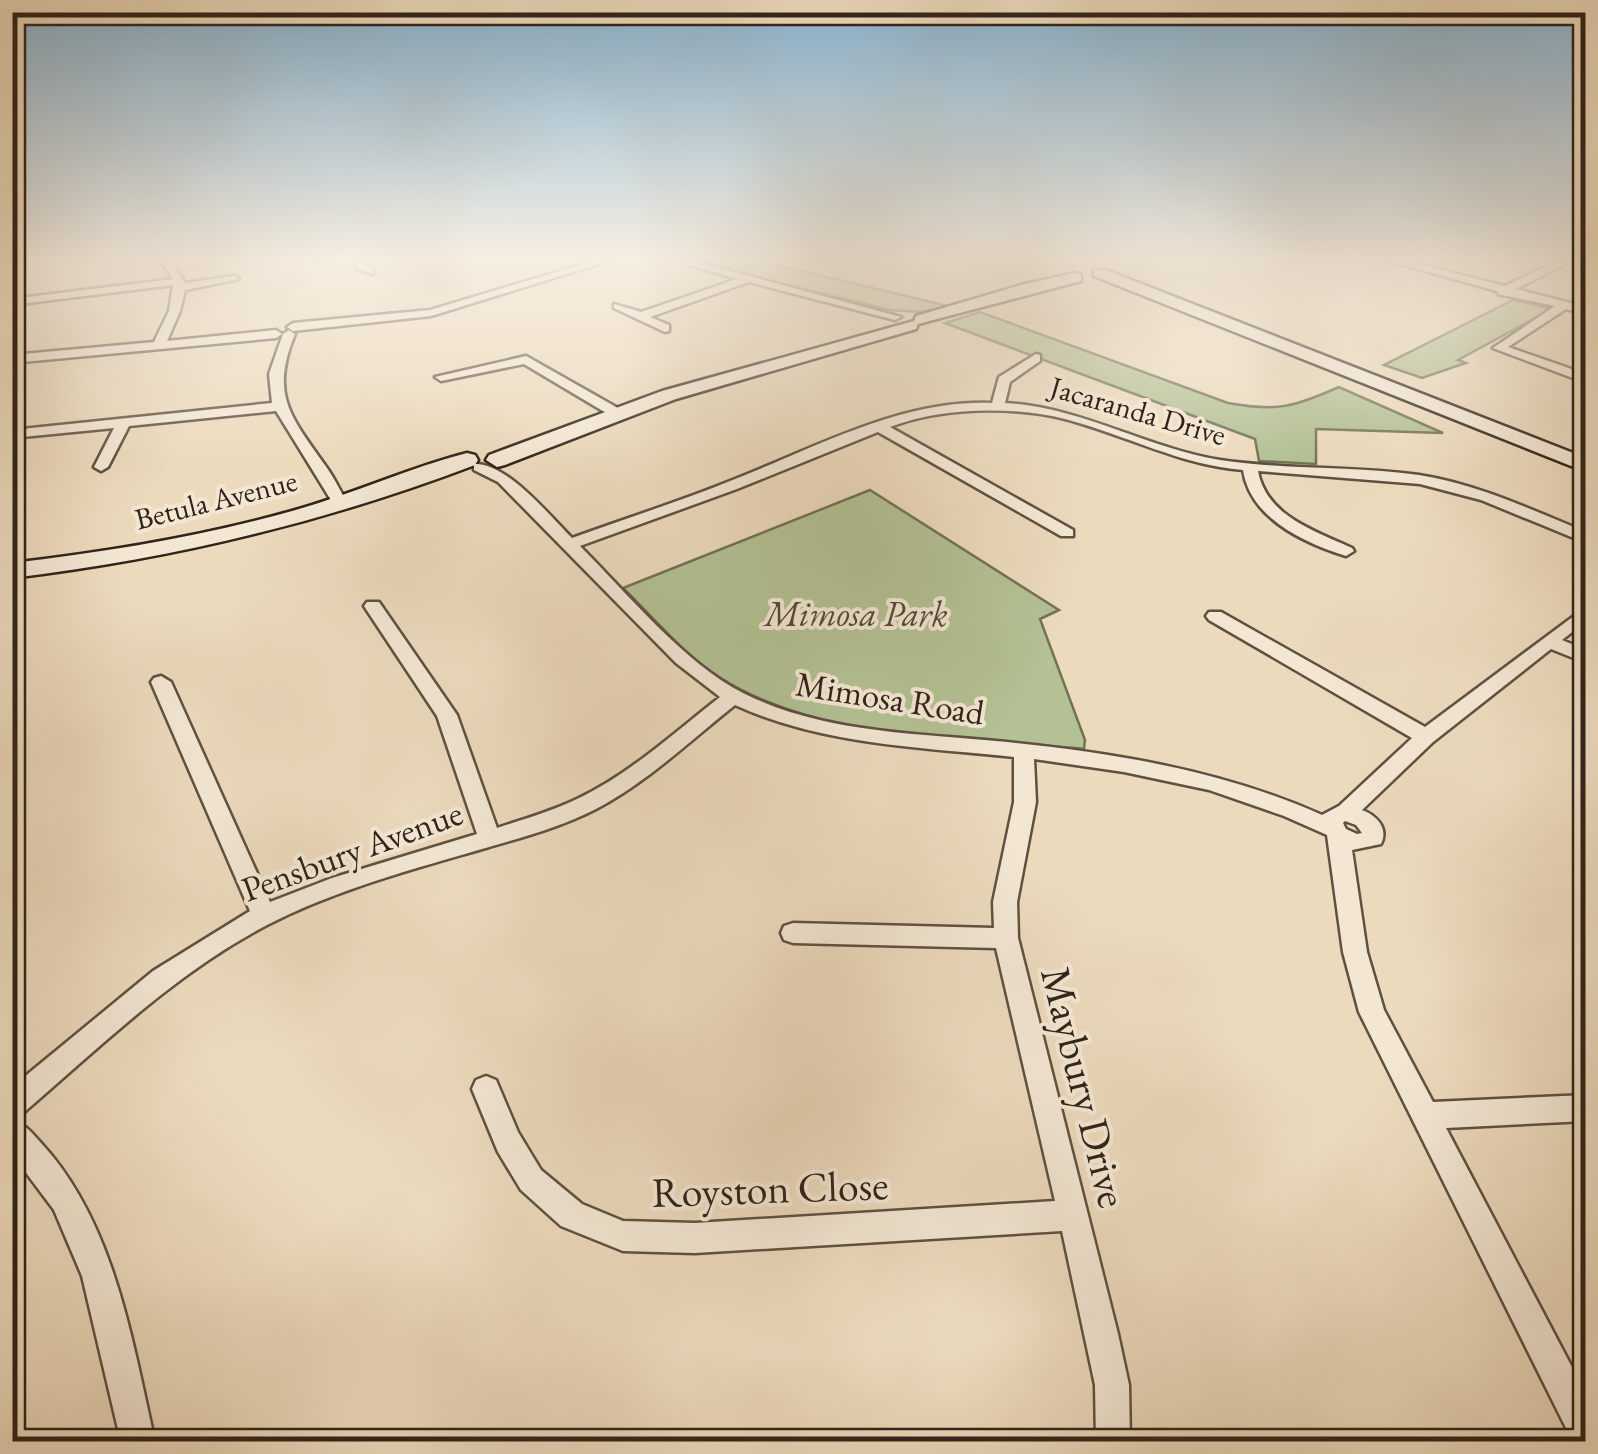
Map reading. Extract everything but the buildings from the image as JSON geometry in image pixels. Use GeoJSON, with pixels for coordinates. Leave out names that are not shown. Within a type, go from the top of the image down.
{"type":"FeatureCollection","features":[{"type":"Feature","properties":{"kind":"street"},"geometry":{"type":"LineString","coordinates":[[159,344],[165,327]]}},
{"type":"Feature","properties":{"kind":"street"},"geometry":{"type":"LineString","coordinates":[[12,359],[324,327]]}},
{"type":"Feature","properties":{"kind":"street","name":"Betula Avenue"},"geometry":{"type":"LineString","coordinates":[[12,571],[168,547],[431,474],[487,463],[618,414],[888,327]]}},
{"type":"Feature","properties":{"kind":"street","name":"Betula Avenue"},"geometry":{"type":"LineString","coordinates":[[1231,327],[1370,381]]}},
{"type":"Feature","properties":{"kind":"street"},"geometry":{"type":"LineString","coordinates":[[1531,327],[1499,348],[1586,379]]}},
{"type":"Feature","properties":{"kind":"street"},"geometry":{"type":"LineString","coordinates":[[284,334],[276,405],[345,500]]}},
{"type":"Feature","properties":{"kind":"street"},"geometry":{"type":"LineString","coordinates":[[998,406],[1004,380],[1036,358]]}},
{"type":"Feature","properties":{"kind":"street"},"geometry":{"type":"LineString","coordinates":[[440,378],[526,360],[618,414]]}},
{"type":"Feature","properties":{"kind":"street"},"geometry":{"type":"LineString","coordinates":[[1370,381],[1586,455]]}},
{"type":"Feature","properties":{"kind":"street"},"geometry":{"type":"LineString","coordinates":[[1370,381],[1586,466]]}},
{"type":"Feature","properties":{"kind":"street"},"geometry":{"type":"LineString","coordinates":[[12,434],[276,405]]}},
{"type":"Feature","properties":{"kind":"street","name":"Jacaranda Drive"},"geometry":{"type":"LineString","coordinates":[[569,544],[732,486],[878,426],[934,410],[998,406],[1069,416],[1171,452],[1250,468],[1420,480],[1486,497],[1586,538]]}},
{"type":"Feature","properties":{"kind":"street"},"geometry":{"type":"LineString","coordinates":[[101,467],[124,422]]}},
{"type":"Feature","properties":{"kind":"street"},"geometry":{"type":"LineString","coordinates":[[878,426],[1067,534]]}},
{"type":"Feature","properties":{"kind":"street","name":"Mimosa Road"},"geometry":{"type":"LineString","coordinates":[[487,463],[690,666],[734,696],[822,727],[1154,770],[1337,823],[1355,844],[1369,834]]}},
{"type":"Feature","properties":{"kind":"street"},"geometry":{"type":"LineString","coordinates":[[1250,468],[1250,482],[1262,502],[1289,523],[1346,551]]}},
{"type":"Feature","properties":{"kind":"street"},"geometry":{"type":"LineString","coordinates":[[373,606],[446,715],[490,840]]}},
{"type":"Feature","properties":{"kind":"street"},"geometry":{"type":"LineString","coordinates":[[1586,612],[1426,737],[1337,823],[1361,979],[1383,1037],[1586,1430]]}},
{"type":"Feature","properties":{"kind":"street"},"geometry":{"type":"LineString","coordinates":[[1215,616],[1426,737]]}},
{"type":"Feature","properties":{"kind":"street"},"geometry":{"type":"LineString","coordinates":[[1551,639],[1586,654]]}},
{"type":"Feature","properties":{"kind":"street"},"geometry":{"type":"LineString","coordinates":[[161,682],[264,915]]}},
{"type":"Feature","properties":{"kind":"street","name":"Pensbury Avenue"},"geometry":{"type":"LineString","coordinates":[[12,1105],[180,964],[264,915],[566,813],[605,794],[734,696]]}},
{"type":"Feature","properties":{"kind":"street","name":"Maybury Drive"},"geometry":{"type":"LineString","coordinates":[[1024,751],[1025,802],[1005,902],[1006,938],[1112,1384],[1113,1442]]}},
{"type":"Feature","properties":{"kind":"street"},"geometry":{"type":"LineString","coordinates":[[1348,888],[1369,834],[1376,788]]}},
{"type":"Feature","properties":{"kind":"street"},"geometry":{"type":"LineString","coordinates":[[793,933],[1006,938]]}},
{"type":"Feature","properties":{"kind":"street","name":"Royston Close"},"geometry":{"type":"LineString","coordinates":[[486,1089],[508,1142],[531,1180],[572,1215],[623,1236],[695,1238],[1072,1216]]}},
{"type":"Feature","properties":{"kind":"street"},"geometry":{"type":"LineString","coordinates":[[1422,1116],[1586,1108]]}},
{"type":"Feature","properties":{"kind":"street"},"geometry":{"type":"LineString","coordinates":[[12,1132],[53,1178],[89,1247],[138,1442]]}},
{"type":"Feature","properties":{"kind":"green space"},"geometry":{"type":"Polygon","coordinates":[[[955,327],[1020,327],[1228,403],[1285,406],[1339,387],[1443,433],[1316,429],[1316,464],[1259,461],[1255,439],[955,327]]]}},
{"type":"Feature","properties":{"kind":"green space"},"geometry":{"type":"Polygon","coordinates":[[[1460,327],[1519,327],[1458,360],[1466,363],[1422,378],[1384,365],[1460,327]]]}},
{"type":"Feature","properties":{"kind":"green space","name":"Mimosa Park"},"geometry":{"type":"Polygon","coordinates":[[[870,490],[1059,610],[1040,619],[1085,740],[1084,749],[944,739],[803,714],[759,698],[706,668],[623,588],[870,490]]]}}]}
